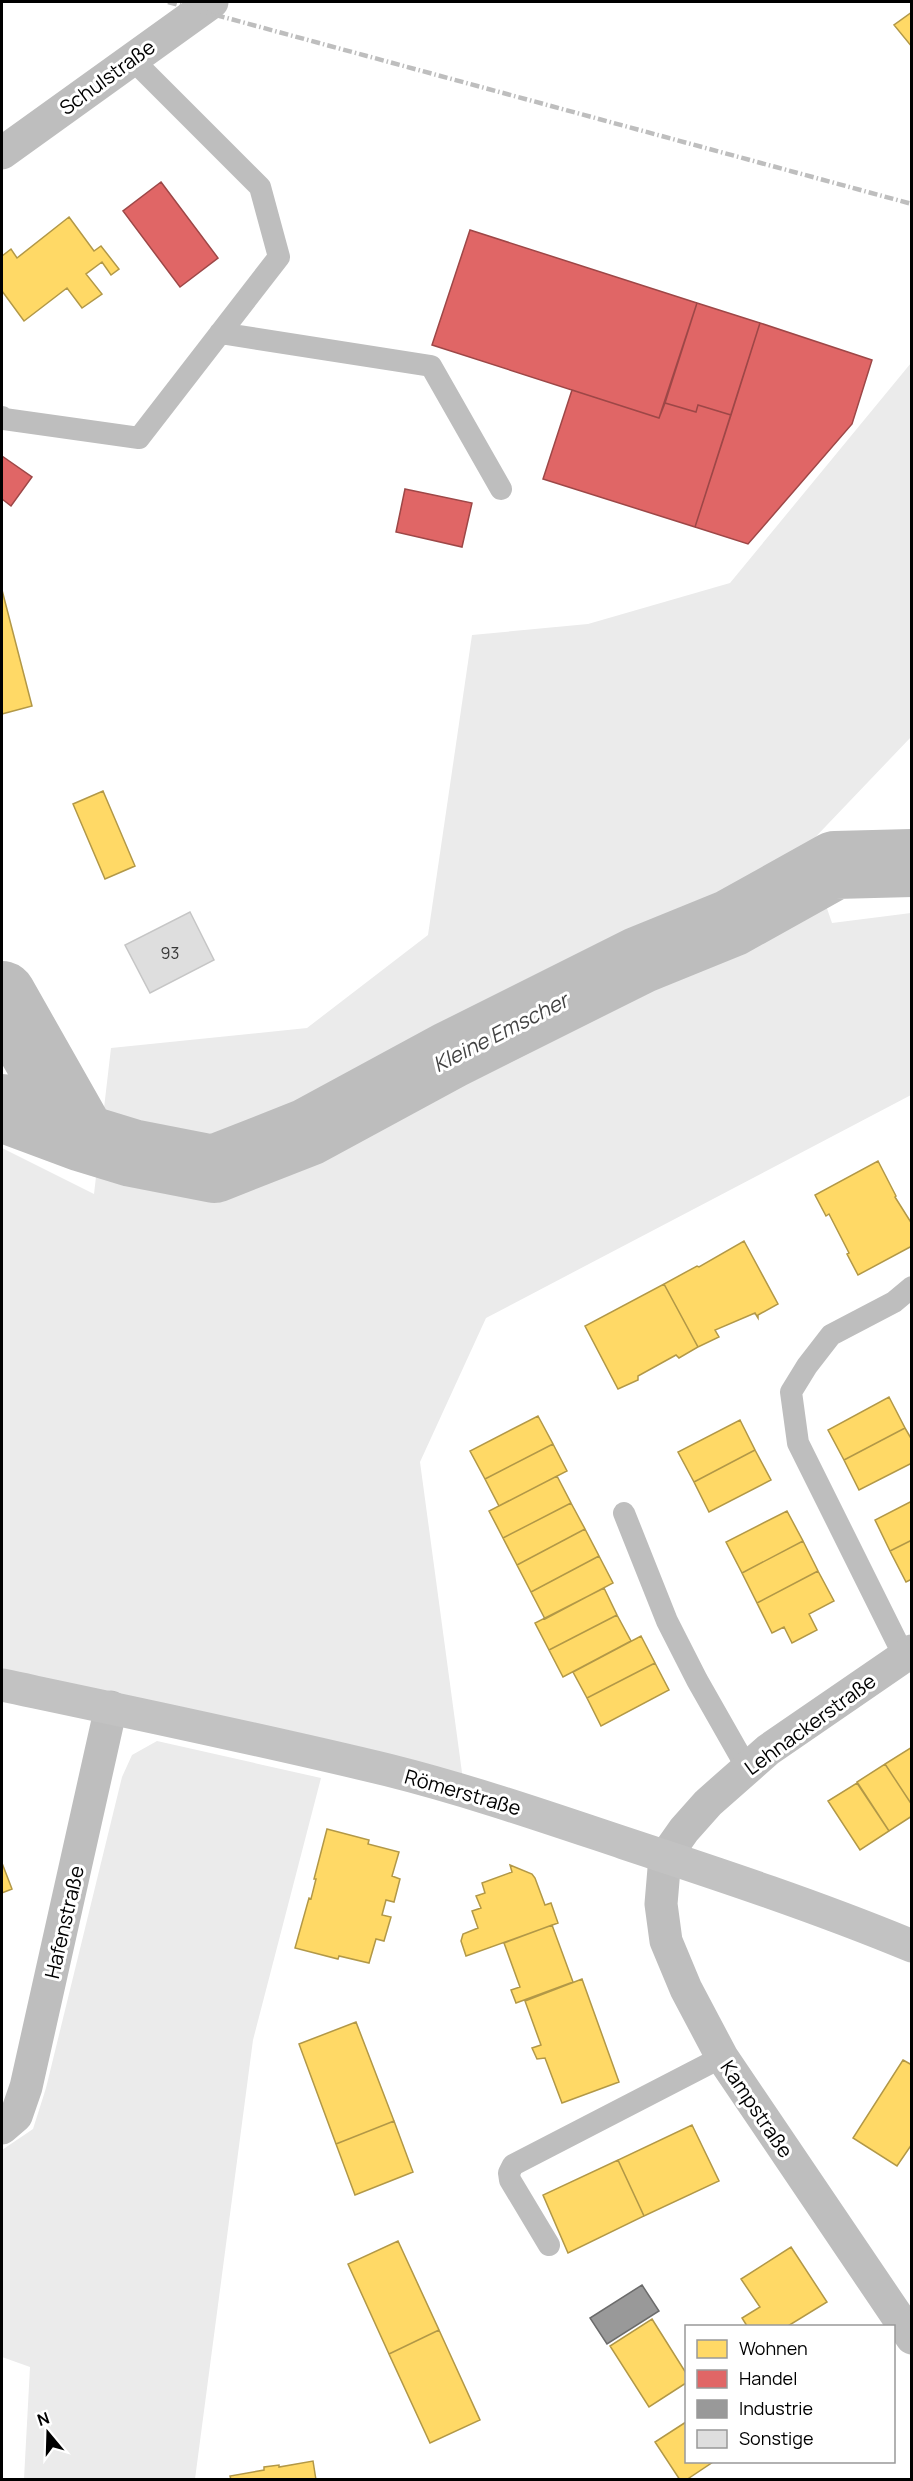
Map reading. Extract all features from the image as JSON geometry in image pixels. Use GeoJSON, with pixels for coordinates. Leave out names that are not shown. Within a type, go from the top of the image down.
{"type":"FeatureCollection","features":[{"type":"Feature","properties":{"kind":"street","name":"Schulstraße"},"geometry":{"type":"LineString","coordinates":[[2,153],[212,2]]}},
{"type":"Feature","properties":{"kind":"street","name":"Lehnackerstraße"},"geometry":{"type":"LineString","coordinates":[[665,1857],[684,1830],[708,1803],[768,1750],[908,1653]]}},
{"type":"Feature","properties":{"kind":"street","name":"Römerstraße"},"geometry":{"type":"LineString","coordinates":[[2,1684],[389,1771],[530,1812],[665,1857],[871,1929],[912,1946]]}},
{"type":"Feature","properties":{"kind":"street","name":"Hafenstraße"},"geometry":{"type":"LineString","coordinates":[[2,2128],[16,2116],[26,2086],[111,1707]]}},
{"type":"Feature","properties":{"kind":"street","name":"Kampstraße"},"geometry":{"type":"LineString","coordinates":[[665,1857],[661,1904],[666,1941],[686,1989],[722,2057],[912,2338]]}},
{"type":"Feature","properties":{"kind":"lane"},"geometry":{"type":"LineString","coordinates":[[2,417],[139,438],[279,257],[260,187],[132,59]]}},
{"type":"Feature","properties":{"kind":"lane"},"geometry":{"type":"LineString","coordinates":[[220,333],[431,366],[501,489]]}},
{"type":"Feature","properties":{"kind":"lane"},"geometry":{"type":"LineString","coordinates":[[908,1653],[798,1443],[791,1392],[807,1366],[831,1335],[894,1302],[912,1287]]}},
{"type":"Feature","properties":{"kind":"lane"},"geometry":{"type":"LineString","coordinates":[[624,1513],[667,1621],[697,1680],[747,1768]]}},
{"type":"Feature","properties":{"kind":"lane"},"geometry":{"type":"LineString","coordinates":[[549,2245],[510,2181],[509,2173],[513,2166],[722,2057]]}},
{"type":"Feature","properties":{"kind":"shaded area"},"geometry":{"type":"Polygon","coordinates":[[[911,363],[911,737],[806,847],[832,923],[911,913],[911,1095],[486,1318],[420,1462],[463,1780],[2,1670],[2,1148],[94,1194],[111,1048],[307,1028],[428,935],[472,635],[588,624],[730,583],[911,363]]]}},
{"type":"Feature","properties":{"kind":"shaded area"},"geometry":{"type":"Polygon","coordinates":[[[157,1741],[321,1778],[253,2040],[195,2479],[24,2479],[30,2367],[2,2357],[2,2150],[33,2129],[46,2088],[122,1777],[132,1755],[157,1741]]]}},
{"type":"Feature","properties":{"kind":"building: Wohnen"},"geometry":{"type":"Polygon","coordinates":[[[912,12],[912,47],[894,25],[912,12]]]}},
{"type":"Feature","properties":{"kind":"building: Wohnen"},"geometry":{"type":"Polygon","coordinates":[[[69,217],[94,251],[101,246],[119,269],[111,275],[102,262],[86,274],[102,294],[82,308],[67,288],[24,321],[2,291],[2,256],[11,249],[17,258],[69,217]]]}},
{"type":"Feature","properties":{"kind":"building: Wohnen"},"geometry":{"type":"Polygon","coordinates":[[[2,590],[32,706],[2,714],[2,590]]]}},
{"type":"Feature","properties":{"kind":"building: Wohnen"},"geometry":{"type":"Polygon","coordinates":[[[103,791],[135,866],[105,879],[73,804],[103,791]]]}},
{"type":"Feature","properties":{"kind":"building: Wohnen"},"geometry":{"type":"Polygon","coordinates":[[[878,1161],[895,1197],[912,1224],[912,1246],[858,1275],[829,1214],[826,1216],[815,1195],[878,1161]]]}},
{"type":"Feature","properties":{"kind":"building: Wohnen"},"geometry":{"type":"Polygon","coordinates":[[[744,1241],[778,1304],[758,1315],[758,1318],[755,1313],[715,1330],[719,1337],[698,1347],[664,1284],[744,1241]]]}},
{"type":"Feature","properties":{"kind":"building: Wohnen"},"geometry":{"type":"Polygon","coordinates":[[[664,1284],[698,1347],[679,1358],[676,1355],[638,1376],[638,1380],[618,1389],[585,1326],[664,1284]]]}},
{"type":"Feature","properties":{"kind":"building: Wohnen"},"geometry":{"type":"Polygon","coordinates":[[[889,1397],[905,1428],[844,1460],[828,1430],[889,1397]]]}},
{"type":"Feature","properties":{"kind":"building: Wohnen"},"geometry":{"type":"Polygon","coordinates":[[[538,1416],[553,1444],[485,1479],[470,1451],[538,1416]]]}},
{"type":"Feature","properties":{"kind":"building: Wohnen"},"geometry":{"type":"Polygon","coordinates":[[[740,1420],[755,1450],[694,1482],[678,1452],[740,1420]]]}},
{"type":"Feature","properties":{"kind":"building: Wohnen"},"geometry":{"type":"Polygon","coordinates":[[[905,1428],[912,1440],[912,1463],[859,1490],[844,1460],[905,1428]]]}},
{"type":"Feature","properties":{"kind":"building: Wohnen"},"geometry":{"type":"Polygon","coordinates":[[[553,1444],[567,1471],[499,1506],[485,1479],[553,1444]]]}},
{"type":"Feature","properties":{"kind":"building: Wohnen"},"geometry":{"type":"Polygon","coordinates":[[[755,1450],[771,1480],[709,1512],[694,1482],[755,1450]]]}},
{"type":"Feature","properties":{"kind":"building: Wohnen"},"geometry":{"type":"Polygon","coordinates":[[[557,1476],[571,1503],[503,1538],[489,1511],[557,1476]]]}},
{"type":"Feature","properties":{"kind":"building: Wohnen"},"geometry":{"type":"Polygon","coordinates":[[[912,1501],[912,1540],[890,1551],[875,1520],[912,1501]]]}},
{"type":"Feature","properties":{"kind":"building: Wohnen"},"geometry":{"type":"Polygon","coordinates":[[[571,1503],[585,1529],[517,1565],[503,1538],[571,1503]]]}},
{"type":"Feature","properties":{"kind":"building: Wohnen"},"geometry":{"type":"Polygon","coordinates":[[[787,1511],[803,1541],[742,1573],[726,1542],[787,1511]]]}},
{"type":"Feature","properties":{"kind":"building: Wohnen"},"geometry":{"type":"Polygon","coordinates":[[[585,1529],[599,1556],[531,1592],[517,1565],[585,1529]]]}},
{"type":"Feature","properties":{"kind":"building: Wohnen"},"geometry":{"type":"Polygon","coordinates":[[[912,1540],[912,1579],[906,1582],[890,1551],[912,1540]]]}},
{"type":"Feature","properties":{"kind":"building: Wohnen"},"geometry":{"type":"Polygon","coordinates":[[[803,1541],[818,1571],[757,1603],[742,1573],[803,1541]]]}},
{"type":"Feature","properties":{"kind":"building: Wohnen"},"geometry":{"type":"Polygon","coordinates":[[[599,1556],[613,1583],[545,1619],[531,1592],[599,1556]]]}},
{"type":"Feature","properties":{"kind":"building: Wohnen"},"geometry":{"type":"Polygon","coordinates":[[[818,1571],[834,1601],[809,1614],[817,1630],[792,1643],[784,1627],[772,1633],[757,1603],[818,1571]]]}},
{"type":"Feature","properties":{"kind":"building: Wohnen"},"geometry":{"type":"Polygon","coordinates":[[[604,1588],[617,1615],[549,1650],[535,1623],[604,1588]]]}},
{"type":"Feature","properties":{"kind":"building: Wohnen"},"geometry":{"type":"Polygon","coordinates":[[[617,1615],[631,1641],[563,1677],[549,1650],[617,1615]]]}},
{"type":"Feature","properties":{"kind":"building: Wohnen"},"geometry":{"type":"Polygon","coordinates":[[[641,1636],[655,1663],[587,1698],[573,1672],[641,1636]]]}},
{"type":"Feature","properties":{"kind":"building: Wohnen"},"geometry":{"type":"Polygon","coordinates":[[[655,1663],[669,1690],[601,1726],[587,1698],[655,1663]]]}},
{"type":"Feature","properties":{"kind":"building: Wohnen"},"geometry":{"type":"Polygon","coordinates":[[[912,1747],[912,1805],[885,1764],[912,1747]]]}},
{"type":"Feature","properties":{"kind":"building: Wohnen"},"geometry":{"type":"Polygon","coordinates":[[[885,1764],[912,1805],[912,1816],[889,1831],[857,1782],[885,1764]]]}},
{"type":"Feature","properties":{"kind":"building: Wohnen"},"geometry":{"type":"Polygon","coordinates":[[[857,1783],[889,1831],[860,1850],[828,1801],[857,1783]]]}},
{"type":"Feature","properties":{"kind":"building: Wohnen"},"geometry":{"type":"Polygon","coordinates":[[[327,1829],[369,1840],[368,1844],[399,1852],[392,1876],[400,1879],[394,1902],[386,1900],[382,1915],[391,1917],[384,1941],[376,1939],[369,1963],[339,1956],[338,1959],[295,1948],[309,1898],[311,1899],[327,1829]]]}},
{"type":"Feature","properties":{"kind":"building: Wohnen"},"geometry":{"type":"Polygon","coordinates":[[[2,1863],[12,1889],[2,1893],[2,1863]]]}},
{"type":"Feature","properties":{"kind":"building: Wohnen"},"geometry":{"type":"Polygon","coordinates":[[[510,1865],[532,1874],[545,1905],[551,1903],[558,1923],[466,1956],[461,1941],[463,1934],[478,1928],[472,1911],[481,1908],[476,1896],[485,1893],[482,1883],[512,1872],[510,1865]]]}},
{"type":"Feature","properties":{"kind":"building: Wohnen"},"geometry":{"type":"Polygon","coordinates":[[[552,1925],[573,1982],[516,2003],[511,1990],[520,1987],[504,1943],[552,1925]]]}},
{"type":"Feature","properties":{"kind":"building: Wohnen"},"geometry":{"type":"Polygon","coordinates":[[[582,1979],[619,2082],[562,2103],[545,2058],[537,2059],[532,2048],[541,2045],[525,2001],[582,1979]]]}},
{"type":"Feature","properties":{"kind":"building: Wohnen"},"geometry":{"type":"Polygon","coordinates":[[[356,2022],[394,2121],[336,2144],[299,2044],[356,2022]]]}},
{"type":"Feature","properties":{"kind":"building: Wohnen"},"geometry":{"type":"Polygon","coordinates":[[[903,2060],[912,2065],[912,2144],[897,2166],[853,2138],[903,2060]]]}},
{"type":"Feature","properties":{"kind":"building: Wohnen"},"geometry":{"type":"Polygon","coordinates":[[[394,2121],[413,2172],[355,2195],[336,2144],[394,2121]]]}},
{"type":"Feature","properties":{"kind":"building: Wohnen"},"geometry":{"type":"Polygon","coordinates":[[[692,2125],[719,2181],[644,2216],[618,2160],[692,2125]]]}},
{"type":"Feature","properties":{"kind":"building: Wohnen"},"geometry":{"type":"Polygon","coordinates":[[[618,2160],[644,2216],[568,2253],[543,2195],[618,2160]]]}},
{"type":"Feature","properties":{"kind":"building: Wohnen"},"geometry":{"type":"Polygon","coordinates":[[[398,2241],[439,2330],[389,2354],[348,2264],[398,2241]]]}},
{"type":"Feature","properties":{"kind":"building: Wohnen"},"geometry":{"type":"Polygon","coordinates":[[[791,2247],[827,2302],[790,2325],[746,2325],[742,2318],[760,2307],[741,2279],[791,2247]]]}},
{"type":"Feature","properties":{"kind":"building: Wohnen"},"geometry":{"type":"Polygon","coordinates":[[[652,2319],[685,2371],[685,2384],[649,2407],[610,2346],[652,2319]]]}},
{"type":"Feature","properties":{"kind":"building: Wohnen"},"geometry":{"type":"Polygon","coordinates":[[[439,2330],[480,2420],[430,2443],[389,2354],[439,2330]]]}},
{"type":"Feature","properties":{"kind":"building: Wohnen"},"geometry":{"type":"Polygon","coordinates":[[[685,2423],[685,2463],[712,2463],[686,2480],[680,2480],[655,2442],[685,2423]]]}},
{"type":"Feature","properties":{"kind":"building: Wohnen"},"geometry":{"type":"Polygon","coordinates":[[[313,2461],[316,2480],[231,2480],[230,2476],[264,2470],[264,2467],[279,2465],[279,2467],[313,2461]]]}},
{"type":"Feature","properties":{"kind":"building: Handel"},"geometry":{"type":"Polygon","coordinates":[[[161,182],[218,258],[180,287],[123,211],[161,182]]]}},
{"type":"Feature","properties":{"kind":"building: Handel"},"geometry":{"type":"Polygon","coordinates":[[[470,230],[697,303],[659,418],[432,345],[470,230]]]}},
{"type":"Feature","properties":{"kind":"building: Handel"},"geometry":{"type":"Polygon","coordinates":[[[697,303],[760,323],[731,415],[698,405],[696,412],[665,403],[697,303]]]}},
{"type":"Feature","properties":{"kind":"building: Handel"},"geometry":{"type":"Polygon","coordinates":[[[760,323],[872,360],[852,424],[748,544],[695,527],[760,323]]]}},
{"type":"Feature","properties":{"kind":"building: Handel"},"geometry":{"type":"Polygon","coordinates":[[[572,390],[659,418],[665,403],[696,412],[698,405],[731,415],[695,527],[543,479],[572,390]]]}},
{"type":"Feature","properties":{"kind":"building: Handel"},"geometry":{"type":"Polygon","coordinates":[[[2,456],[32,477],[11,506],[2,499],[2,456]]]}},
{"type":"Feature","properties":{"kind":"building: Handel"},"geometry":{"type":"Polygon","coordinates":[[[405,489],[472,503],[462,547],[396,532],[405,489]]]}},
{"type":"Feature","properties":{"kind":"building: Industrie"},"geometry":{"type":"Polygon","coordinates":[[[642,2285],[659,2311],[607,2344],[590,2318],[642,2285]]]}},
{"type":"Feature","properties":{"kind":"building: Sonstige"},"geometry":{"type":"Polygon","coordinates":[[[190,912],[214,960],[150,993],[125,945],[190,912]]]}},
{"type":"Feature","properties":{"kind":"waterway","name":"Kleine Emscher"},"geometry":{"type":"LineString","coordinates":[[2,1108],[83,1138],[132,1153],[214,1169],[308,1132],[450,1055],[640,960],[731,923],[835,865],[912,863]]}},
{"type":"Feature","properties":{"kind":"waterway","name":"Kleine Emscher"},"geometry":{"type":"LineString","coordinates":[[2,995],[83,1138]]}},
{"type":"Feature","properties":{"kind":"railway"},"geometry":{"type":"LineString","coordinates":[[168,2],[912,204]]}}]}
